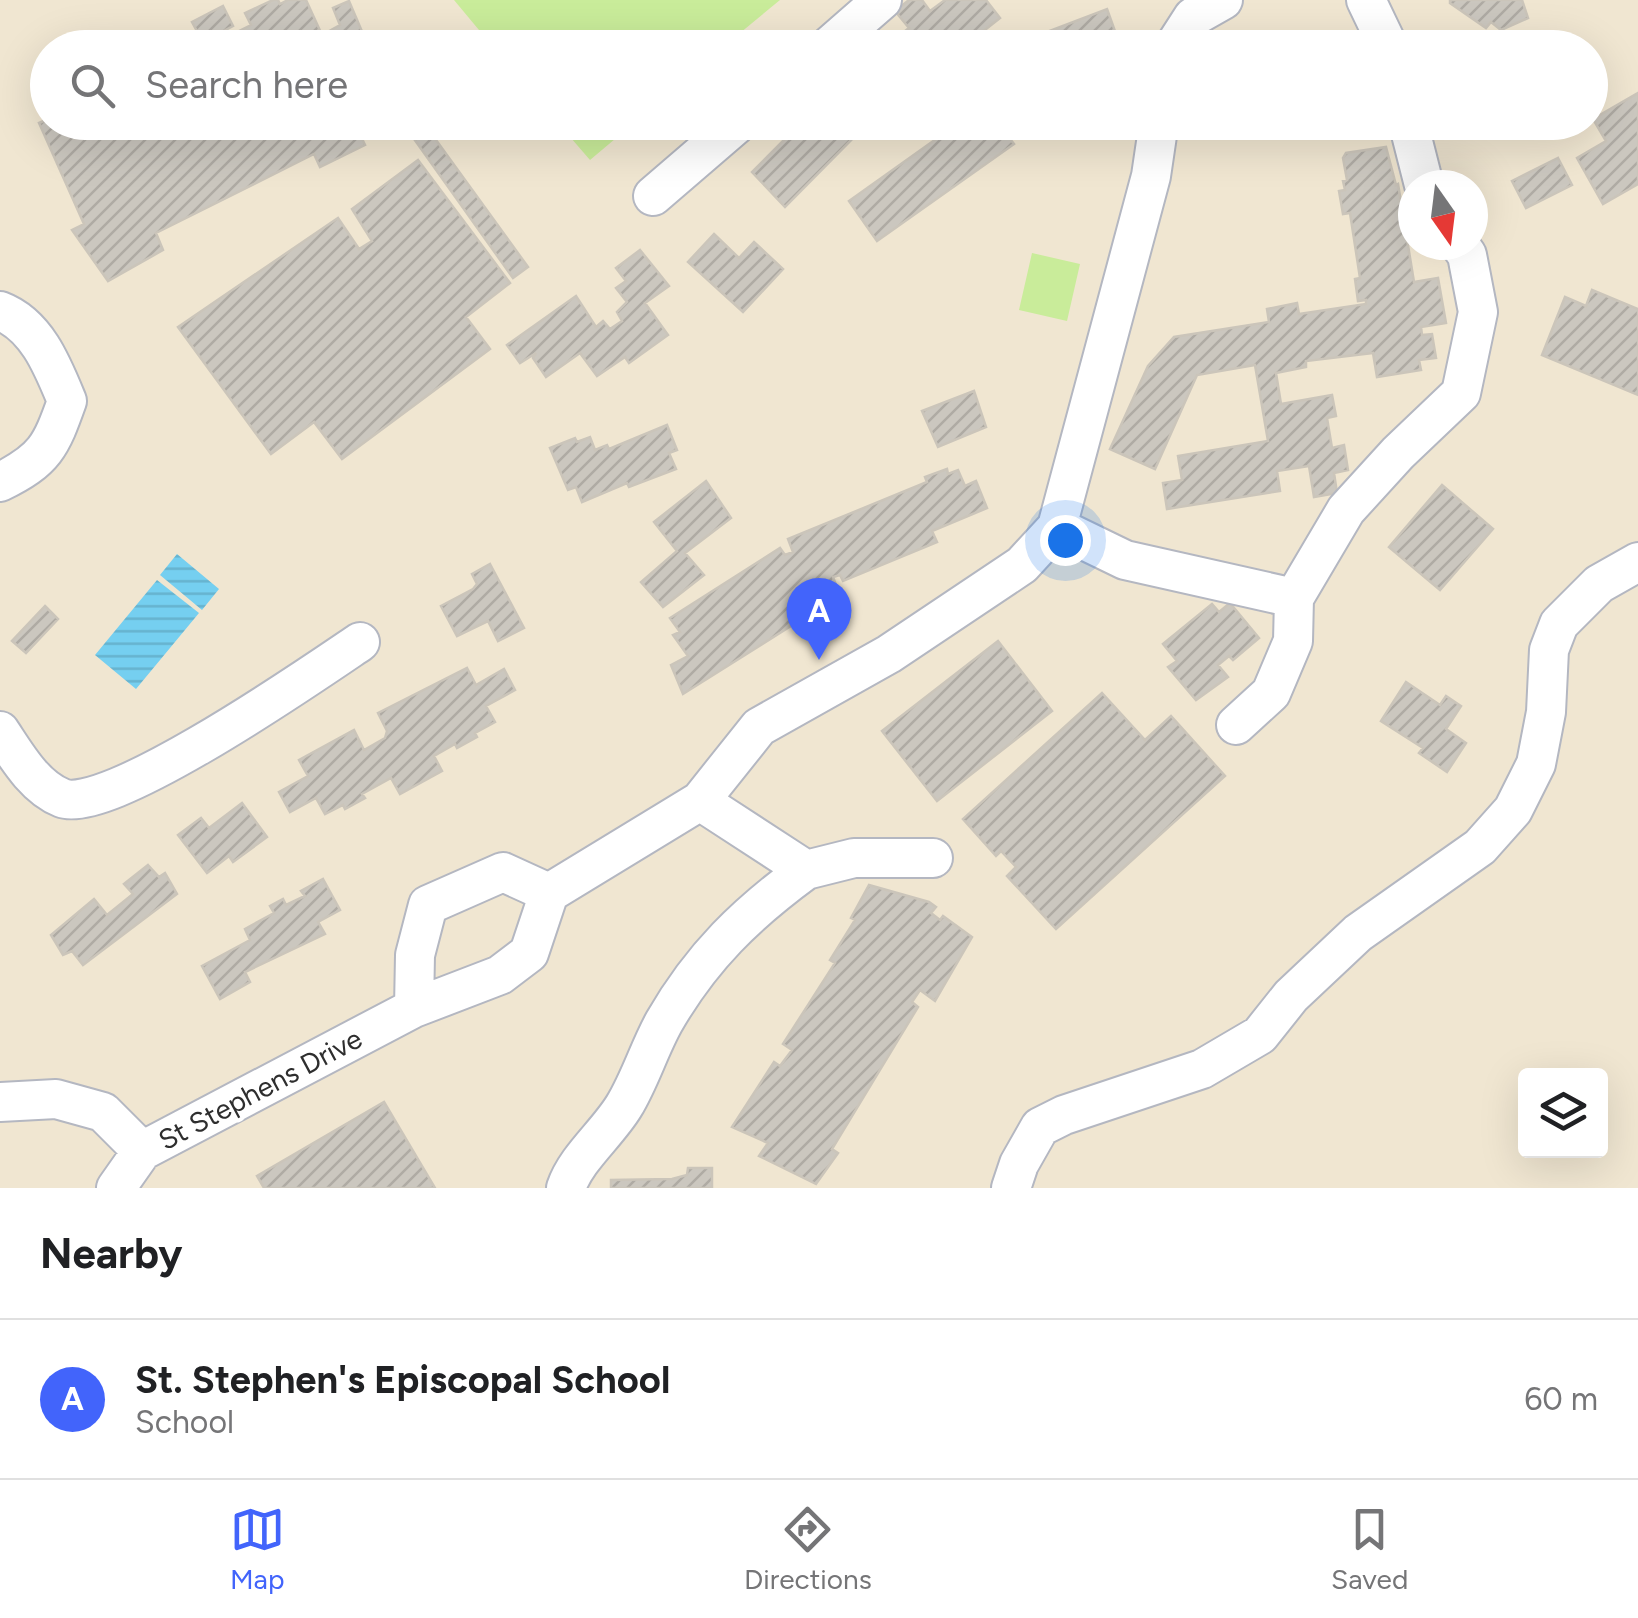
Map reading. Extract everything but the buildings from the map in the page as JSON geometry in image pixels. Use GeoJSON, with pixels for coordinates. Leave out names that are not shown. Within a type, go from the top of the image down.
{"type":"FeatureCollection","features":[{"type":"Feature","properties":{"kind":"street"},"geometry":{"type":"LineString","coordinates":[[848,30],[882,0]]}},
{"type":"Feature","properties":{"kind":"street"},"geometry":{"type":"LineString","coordinates":[[1167,0],[1171,30]]}},
{"type":"Feature","properties":{"kind":"street"},"geometry":{"type":"LineString","coordinates":[[1184,30],[1193,18],[1223,0]]}},
{"type":"Feature","properties":{"kind":"street"},"geometry":{"type":"LineString","coordinates":[[1366,0],[1380,30]]}},
{"type":"Feature","properties":{"kind":"street"},"geometry":{"type":"LineString","coordinates":[[653,196],[718,140]]}},
{"type":"Feature","properties":{"kind":"street"},"geometry":{"type":"LineString","coordinates":[[414,1008],[416,955],[428,905],[503,872],[550,893],[700,801],[759,727],[889,654],[1022,565],[1057,527],[1151,176],[1156,140]]}},
{"type":"Feature","properties":{"kind":"street"},"geometry":{"type":"LineString","coordinates":[[1413,140],[1420,170]]}},
{"type":"Feature","properties":{"kind":"street"},"geometry":{"type":"LineString","coordinates":[[1236,725],[1271,692],[1293,642],[1294,598],[1346,510],[1398,453],[1461,394],[1478,312],[1469,260]]}},
{"type":"Feature","properties":{"kind":"street"},"geometry":{"type":"LineString","coordinates":[[0,311],[13,316],[46,352],[68,400],[52,446],[21,472],[0,482]]}},
{"type":"Feature","properties":{"kind":"street"},"geometry":{"type":"LineString","coordinates":[[1057,527],[1125,560],[1294,598]]}},
{"type":"Feature","properties":{"kind":"street"},"geometry":{"type":"LineString","coordinates":[[1011,1188],[1019,1164],[1040,1127],[1202,1069],[1260,1035],[1290,996],[1358,933],[1480,847],[1513,810],[1536,764],[1546,712],[1549,650],[1559,624],[1599,584],[1638,562]]}},
{"type":"Feature","properties":{"kind":"street"},"geometry":{"type":"LineString","coordinates":[[0,732],[40,785],[66,800],[102,795],[258,711],[360,642]]}},
{"type":"Feature","properties":{"kind":"street"},"geometry":{"type":"LineString","coordinates":[[700,801],[806,870]]}},
{"type":"Feature","properties":{"kind":"street"},"geometry":{"type":"LineString","coordinates":[[566,1188],[573,1170],[625,1105],[666,1019],[720,942],[755,907],[806,870],[854,858],[933,858]]}},
{"type":"Feature","properties":{"kind":"street","name":"St Stephens Drive"},"geometry":{"type":"LineString","coordinates":[[0,1102],[56,1099],[103,1112],[142,1151],[414,1008],[500,976],[530,953],[550,893]]}},
{"type":"Feature","properties":{"kind":"street"},"geometry":{"type":"LineString","coordinates":[[116,1188],[142,1151]]}},
{"type":"Feature","properties":{"kind":"shaded area"},"geometry":{"type":"Polygon","coordinates":[[[0,0],[1638,0],[1638,1188],[0,1188],[0,0]]]}},
{"type":"Feature","properties":{"kind":"green space"},"geometry":{"type":"Polygon","coordinates":[[[454,0],[780,0],[744,30],[479,30],[454,0]]]}},
{"type":"Feature","properties":{"kind":"green space"},"geometry":{"type":"Polygon","coordinates":[[[573,140],[614,140],[590,160],[573,140]]]}},
{"type":"Feature","properties":{"kind":"green space"},"geometry":{"type":"Polygon","coordinates":[[[1032,253],[1080,264],[1067,321],[1019,310],[1032,253]]]}},
{"type":"Feature","properties":{"kind":"water"},"geometry":{"type":"Polygon","coordinates":[[[177,554],[219,589],[202,610],[160,575],[177,554]]]}},
{"type":"Feature","properties":{"kind":"water"},"geometry":{"type":"Polygon","coordinates":[[[157,580],[199,613],[136,689],[95,655],[157,580]]]}},
{"type":"Feature","properties":{"kind":"place","name":"St. Stephen's Episcopal School"},"geometry":{"type":"Point","coordinates":[819,660]}}]}
